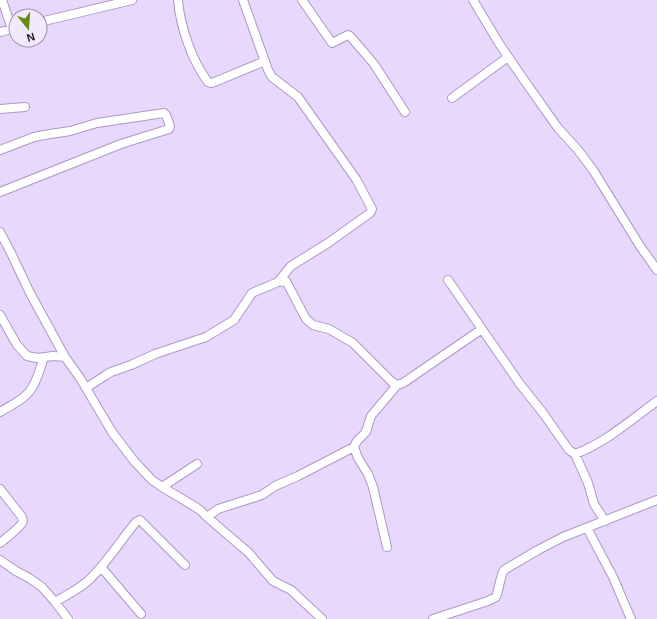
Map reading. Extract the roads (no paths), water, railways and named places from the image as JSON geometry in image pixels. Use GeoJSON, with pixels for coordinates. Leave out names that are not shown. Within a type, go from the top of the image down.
{"type":"FeatureCollection","features":[{"type":"Feature","properties":{"kind":"street"},"geometry":{"type":"LineString","coordinates":[[2,0],[8,14]]}},
{"type":"Feature","properties":{"kind":"street"},"geometry":{"type":"LineString","coordinates":[[48,20],[132,0]]}},
{"type":"Feature","properties":{"kind":"street"},"geometry":{"type":"LineString","coordinates":[[178,0],[182,26],[188,45],[208,82],[211,83],[217,81],[265,61]]}},
{"type":"Feature","properties":{"kind":"street"},"geometry":{"type":"LineString","coordinates":[[242,0],[272,77],[298,97],[356,179],[372,209],[370,213],[328,243],[291,266],[278,282]]}},
{"type":"Feature","properties":{"kind":"street"},"geometry":{"type":"LineString","coordinates":[[302,0],[332,43],[348,35],[350,36],[374,64],[405,112]]}},
{"type":"Feature","properties":{"kind":"street"},"geometry":{"type":"LineString","coordinates":[[473,0],[508,57],[551,119],[593,170],[640,246],[657,270]]}},
{"type":"Feature","properties":{"kind":"street"},"geometry":{"type":"LineString","coordinates":[[452,98],[508,57]]}},
{"type":"Feature","properties":{"kind":"street"},"geometry":{"type":"LineString","coordinates":[[0,110],[25,107]]}},
{"type":"Feature","properties":{"kind":"street"},"geometry":{"type":"LineString","coordinates":[[0,150],[34,137],[70,131],[97,124],[164,113],[170,126],[169,129],[121,144],[0,192]]}},
{"type":"Feature","properties":{"kind":"street"},"geometry":{"type":"LineString","coordinates":[[0,232],[12,253],[30,293],[65,357],[123,447],[152,480],[195,507],[249,553],[273,581],[290,590],[322,619]]}},
{"type":"Feature","properties":{"kind":"street"},"geometry":{"type":"LineString","coordinates":[[448,280],[520,384],[566,445],[575,454],[588,483],[594,504],[605,521]]}},
{"type":"Feature","properties":{"kind":"street"},"geometry":{"type":"LineString","coordinates":[[86,388],[111,372],[155,354],[206,337],[234,320],[252,293],[278,282],[286,281],[306,319],[310,323],[329,329],[353,342],[392,382],[397,384],[403,383],[482,329]]}},
{"type":"Feature","properties":{"kind":"street"},"geometry":{"type":"LineString","coordinates":[[0,315],[17,345],[27,356],[32,358],[53,356],[65,357]]}},
{"type":"Feature","properties":{"kind":"street"},"geometry":{"type":"LineString","coordinates":[[0,412],[23,398],[29,392],[34,384],[44,357]]}},
{"type":"Feature","properties":{"kind":"street"},"geometry":{"type":"LineString","coordinates":[[207,517],[218,509],[262,495],[275,486],[298,476],[354,447],[357,441],[366,432],[371,416],[397,384]]}},
{"type":"Feature","properties":{"kind":"street"},"geometry":{"type":"LineString","coordinates":[[575,454],[613,433],[657,401]]}},
{"type":"Feature","properties":{"kind":"street"},"geometry":{"type":"LineString","coordinates":[[354,447],[373,487],[388,547]]}},
{"type":"Feature","properties":{"kind":"street"},"geometry":{"type":"LineString","coordinates":[[162,487],[197,464]]}},
{"type":"Feature","properties":{"kind":"street"},"geometry":{"type":"LineString","coordinates":[[0,489],[23,520],[19,527],[0,543]]}},
{"type":"Feature","properties":{"kind":"street"},"geometry":{"type":"LineString","coordinates":[[433,619],[493,599],[496,597],[503,571],[563,537],[657,500]]}},
{"type":"Feature","properties":{"kind":"street"},"geometry":{"type":"LineString","coordinates":[[55,602],[75,591],[88,580],[101,567],[136,522],[140,520],[185,565]]}},
{"type":"Feature","properties":{"kind":"street"},"geometry":{"type":"LineString","coordinates":[[587,528],[613,577],[631,619]]}},
{"type":"Feature","properties":{"kind":"street"},"geometry":{"type":"LineString","coordinates":[[0,560],[42,587],[68,619]]}},
{"type":"Feature","properties":{"kind":"street"},"geometry":{"type":"LineString","coordinates":[[101,567],[141,614]]}}]}
